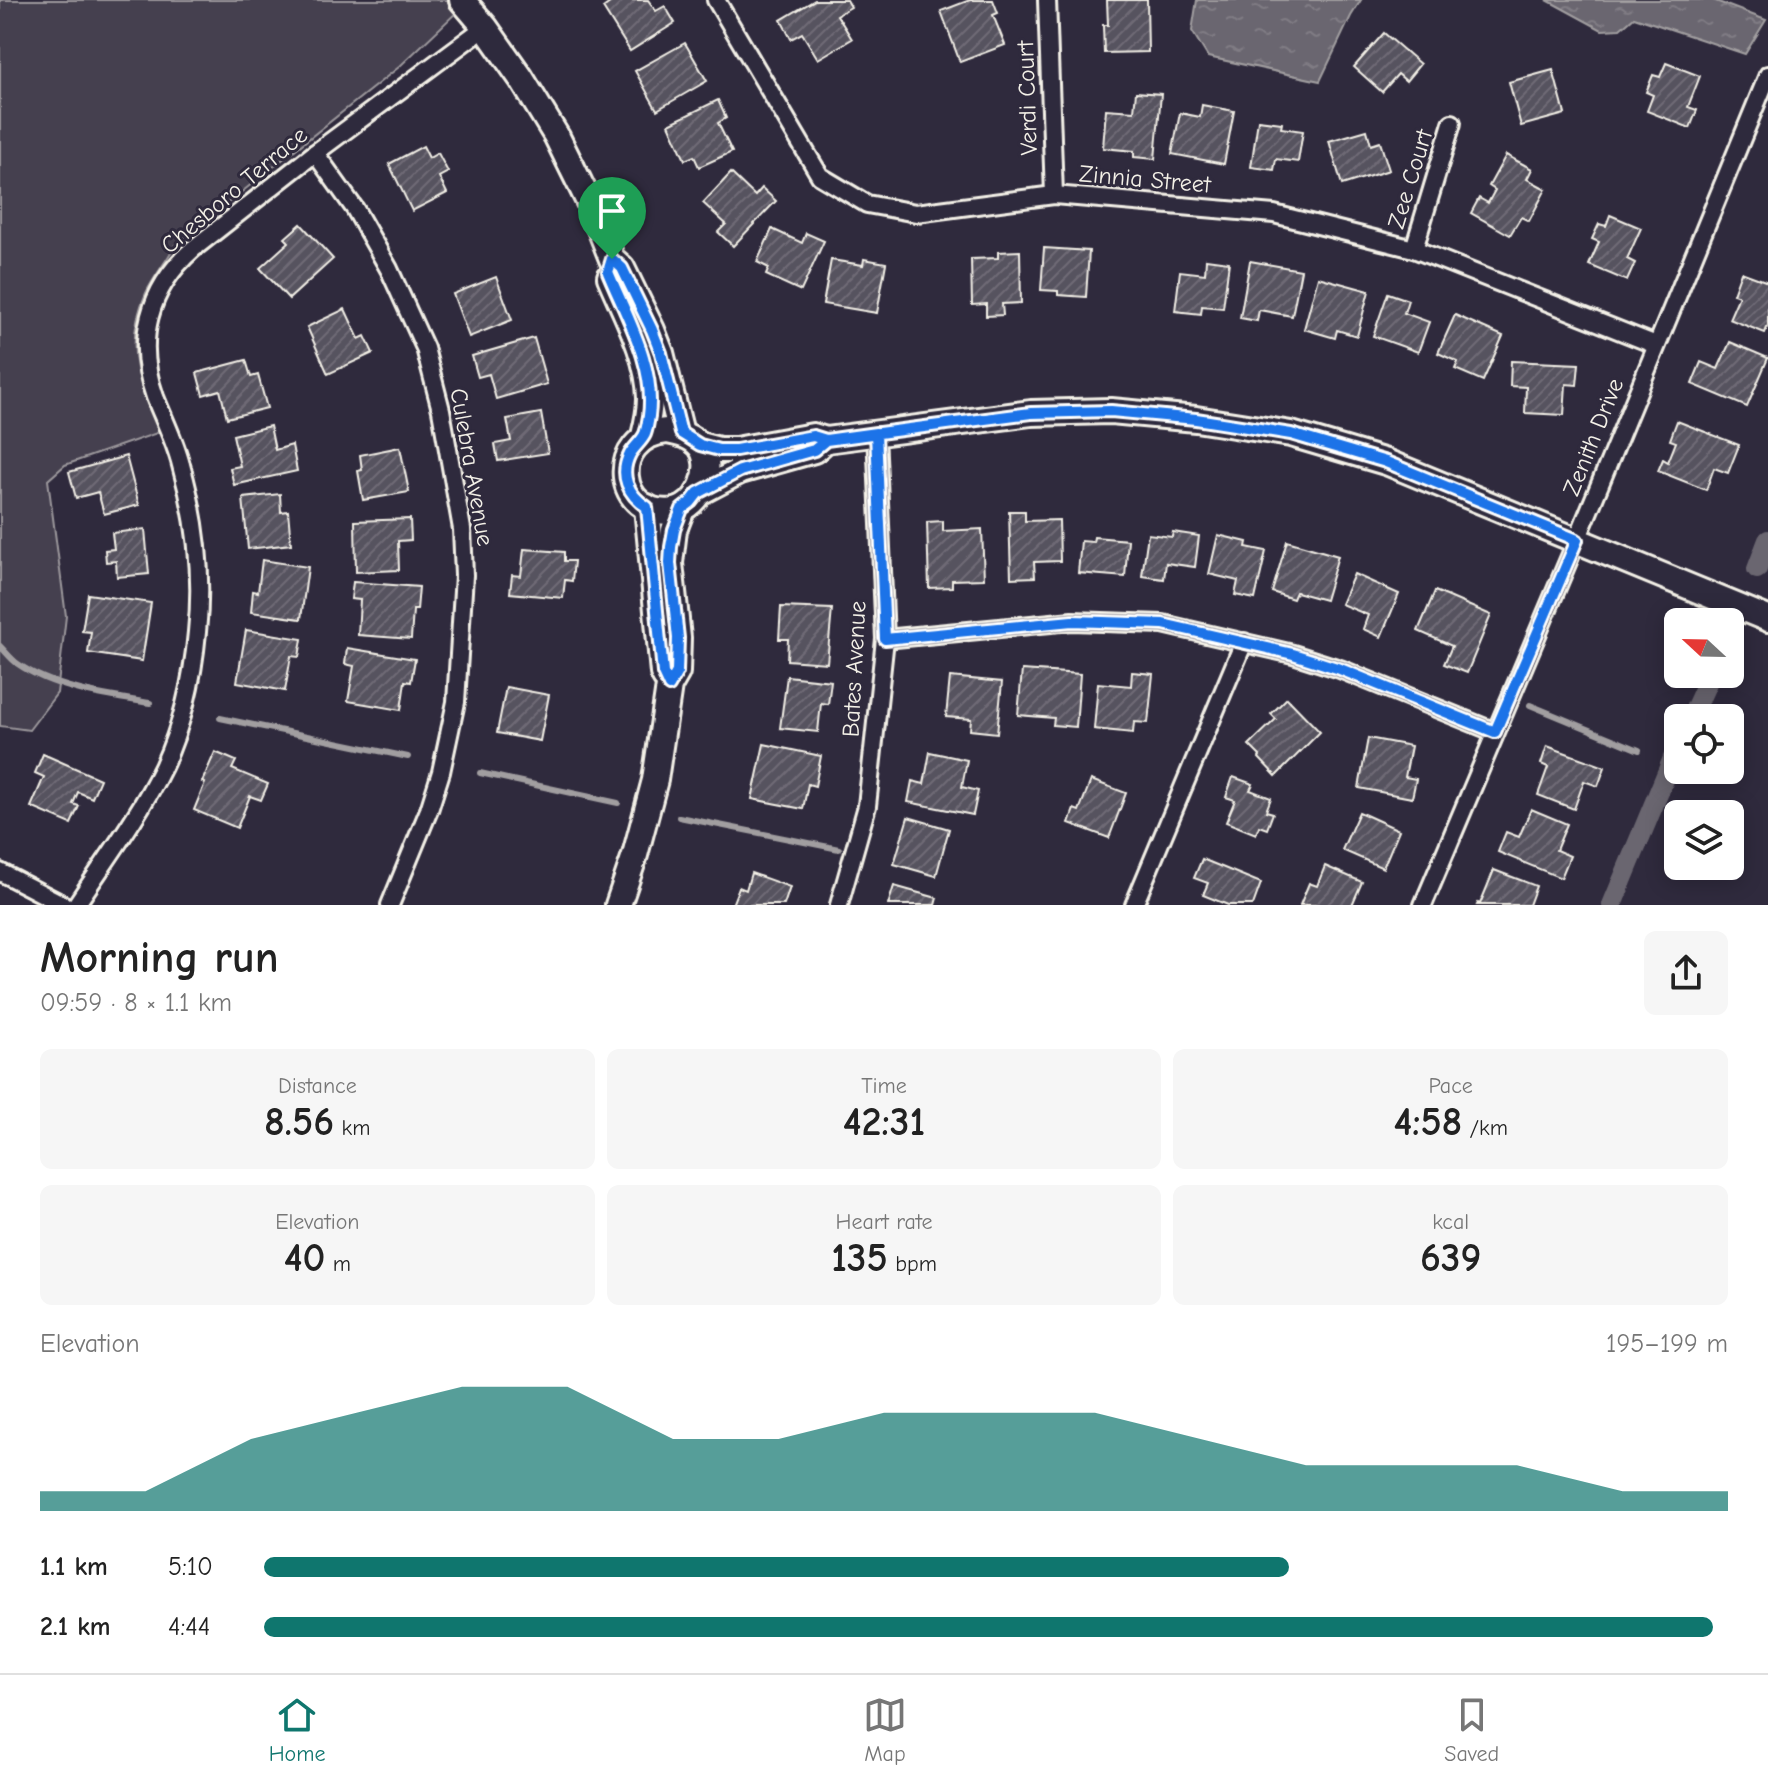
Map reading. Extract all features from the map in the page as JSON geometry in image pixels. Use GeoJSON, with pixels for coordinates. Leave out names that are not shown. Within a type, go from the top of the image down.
{"type":"FeatureCollection","features":[{"type":"Feature","properties":{"kind":"street"},"geometry":{"type":"LineString","coordinates":[[462,0],[521,78],[557,137],[591,206],[612,259],[622,268],[652,330],[690,439],[705,456],[705,480],[674,530],[671,555],[678,638],[677,672],[669,686],[655,780],[618,905]]}},
{"type":"Feature","properties":{"kind":"street","name":"Zinnia Street"},"geometry":{"type":"LineString","coordinates":[[716,0],[820,176],[867,204],[916,213],[1054,195],[1274,214],[1414,249],[1656,345]]}},
{"type":"Feature","properties":{"kind":"street","name":"Verdi Court"},"geometry":{"type":"LineString","coordinates":[[1047,0],[1054,195]]}},
{"type":"Feature","properties":{"kind":"street","name":"Chesboro Terrace"},"geometry":{"type":"LineString","coordinates":[[76,905],[163,767],[180,724],[197,634],[200,592],[197,542],[182,466],[155,396],[147,365],[146,329],[150,312],[164,283],[182,259],[315,153],[485,27]]}},
{"type":"Feature","properties":{"kind":"street","name":"Zenith Drive"},"geometry":{"type":"LineString","coordinates":[[1423,905],[1768,75]]}},
{"type":"Feature","properties":{"kind":"street","name":"Zee Court"},"geometry":{"type":"LineString","coordinates":[[1414,249],[1452,123]]}},
{"type":"Feature","properties":{"kind":"street","name":"Culebra Avenue"},"geometry":{"type":"LineString","coordinates":[[315,153],[355,209],[389,269],[425,348],[441,410],[462,529],[464,575],[456,702],[441,772],[429,810],[390,905]]}},
{"type":"Feature","properties":{"kind":"street"},"geometry":{"type":"LineString","coordinates":[[612,259],[608,272],[644,360],[650,397],[644,436],[629,456],[625,471],[626,483],[638,501],[647,507],[672,511],[740,471],[814,450],[826,440]]}},
{"type":"Feature","properties":{"kind":"street"},"geometry":{"type":"LineString","coordinates":[[644,436],[667,431],[719,450],[736,450],[813,436],[826,440],[1031,413],[1111,411],[1196,419],[1291,434],[1386,462],[1768,619]]}},
{"type":"Feature","properties":{"kind":"street","name":"Bates Avenue"},"geometry":{"type":"LineString","coordinates":[[839,905],[867,806],[885,639],[876,433]]}},
{"type":"Feature","properties":{"kind":"street"},"geometry":{"type":"LineString","coordinates":[[647,507],[663,673],[669,686]]}},
{"type":"Feature","properties":{"kind":"street"},"geometry":{"type":"LineString","coordinates":[[885,639],[1072,621],[1163,624],[1293,654],[1340,669],[1495,732]]}},
{"type":"Feature","properties":{"kind":"street"},"geometry":{"type":"LineString","coordinates":[[1134,905],[1244,642]]}},
{"type":"Feature","properties":{"kind":"street"},"geometry":{"type":"LineString","coordinates":[[0,872],[64,905]]}},
{"type":"Feature","properties":{"kind":"shaded area"},"geometry":{"type":"Polygon","coordinates":[[[0,0],[449,0],[458,11],[399,67],[175,245],[153,281],[139,312],[135,347],[145,397],[160,432],[65,465],[48,480],[66,616],[57,693],[29,730],[0,726],[0,0]]]}},
{"type":"Feature","properties":{"kind":"water"},"geometry":{"type":"Polygon","coordinates":[[[1197,0],[1361,0],[1320,81],[1208,57],[1192,31],[1197,0]]]}},
{"type":"Feature","properties":{"kind":"water"},"geometry":{"type":"Polygon","coordinates":[[[1547,0],[1713,0],[1766,20],[1745,54],[1634,17],[1620,29],[1602,30],[1547,0]]]}},
{"type":"Feature","properties":{"kind":"building"},"geometry":{"type":"Polygon","coordinates":[[[614,0],[648,0],[656,11],[665,6],[675,23],[630,51],[603,8],[614,0]]]}},
{"type":"Feature","properties":{"kind":"building"},"geometry":{"type":"Polygon","coordinates":[[[815,0],[847,0],[851,7],[837,15],[852,39],[818,59],[802,33],[791,39],[781,20],[815,0]]]}},
{"type":"Feature","properties":{"kind":"building"},"geometry":{"type":"Polygon","coordinates":[[[970,0],[993,0],[998,13],[993,15],[1005,45],[960,62],[941,11],[970,0]]]}},
{"type":"Feature","properties":{"kind":"building"},"geometry":{"type":"Polygon","coordinates":[[[1107,0],[1147,0],[1148,52],[1104,53],[1103,25],[1108,25],[1107,0]]]}},
{"type":"Feature","properties":{"kind":"building"},"geometry":{"type":"Polygon","coordinates":[[[1384,33],[1420,64],[1406,81],[1398,74],[1382,92],[1354,67],[1384,33]]]}},
{"type":"Feature","properties":{"kind":"building"},"geometry":{"type":"Polygon","coordinates":[[[685,43],[707,81],[657,110],[635,71],[685,43]]]}},
{"type":"Feature","properties":{"kind":"building"},"geometry":{"type":"Polygon","coordinates":[[[1666,63],[1700,76],[1688,107],[1697,110],[1690,128],[1647,111],[1653,95],[1646,92],[1653,75],[1660,77],[1666,63]]]}},
{"type":"Feature","properties":{"kind":"building"},"geometry":{"type":"Polygon","coordinates":[[[1553,70],[1565,114],[1521,126],[1509,82],[1553,70]]]}},
{"type":"Feature","properties":{"kind":"building"},"geometry":{"type":"Polygon","coordinates":[[[1136,92],[1161,94],[1155,159],[1134,157],[1134,151],[1103,148],[1106,109],[1134,111],[1136,92]]]}},
{"type":"Feature","properties":{"kind":"building"},"geometry":{"type":"Polygon","coordinates":[[[718,100],[726,118],[718,123],[732,152],[699,167],[694,156],[685,160],[669,124],[718,100]]]}},
{"type":"Feature","properties":{"kind":"building"},"geometry":{"type":"Polygon","coordinates":[[[1202,105],[1234,111],[1224,164],[1172,154],[1180,113],[1200,117],[1202,105]]]}},
{"type":"Feature","properties":{"kind":"building"},"geometry":{"type":"Polygon","coordinates":[[[1258,120],[1282,123],[1281,128],[1303,131],[1298,162],[1276,159],[1274,170],[1251,167],[1258,120]]]}},
{"type":"Feature","properties":{"kind":"building"},"geometry":{"type":"Polygon","coordinates":[[[1367,130],[1371,145],[1380,142],[1389,170],[1342,185],[1329,141],[1367,130]]]}},
{"type":"Feature","properties":{"kind":"building"},"geometry":{"type":"Polygon","coordinates":[[[423,146],[429,158],[438,153],[448,172],[439,177],[447,193],[412,211],[389,164],[423,146]]]}},
{"type":"Feature","properties":{"kind":"building"},"geometry":{"type":"Polygon","coordinates":[[[1506,155],[1532,169],[1527,179],[1546,189],[1529,221],[1521,217],[1510,235],[1471,213],[1479,198],[1488,203],[1495,190],[1489,186],[1506,155]]]}},
{"type":"Feature","properties":{"kind":"building"},"geometry":{"type":"Polygon","coordinates":[[[731,173],[755,196],[762,188],[776,201],[733,246],[718,232],[726,224],[703,203],[731,173]]]}},
{"type":"Feature","properties":{"kind":"building"},"geometry":{"type":"Polygon","coordinates":[[[1610,215],[1641,228],[1627,259],[1635,263],[1627,281],[1589,265],[1599,242],[1592,239],[1599,224],[1606,226],[1610,215]]]}},
{"type":"Feature","properties":{"kind":"building"},"geometry":{"type":"Polygon","coordinates":[[[301,224],[333,259],[289,299],[260,268],[289,242],[285,238],[301,224]]]}},
{"type":"Feature","properties":{"kind":"building"},"geometry":{"type":"Polygon","coordinates":[[[772,229],[802,243],[806,233],[824,241],[801,291],[766,275],[769,268],[757,262],[772,229]]]}},
{"type":"Feature","properties":{"kind":"building"},"geometry":{"type":"Polygon","coordinates":[[[1044,248],[1089,251],[1086,297],[1041,290],[1044,248]]]}},
{"type":"Feature","properties":{"kind":"building"},"geometry":{"type":"Polygon","coordinates":[[[1020,251],[1021,303],[1002,304],[1003,315],[986,316],[986,304],[972,305],[971,259],[998,258],[998,252],[1020,251]]]}},
{"type":"Feature","properties":{"kind":"building"},"geometry":{"type":"Polygon","coordinates":[[[864,259],[886,263],[877,313],[823,304],[831,260],[863,265],[864,259]]]}},
{"type":"Feature","properties":{"kind":"building"},"geometry":{"type":"Polygon","coordinates":[[[1206,259],[1229,262],[1223,308],[1202,306],[1201,314],[1175,311],[1180,271],[1205,274],[1206,259]]]}},
{"type":"Feature","properties":{"kind":"building"},"geometry":{"type":"Polygon","coordinates":[[[1250,261],[1301,270],[1292,316],[1259,310],[1257,321],[1240,318],[1250,261]]]}},
{"type":"Feature","properties":{"kind":"building"},"geometry":{"type":"Polygon","coordinates":[[[1741,272],[1768,282],[1768,325],[1765,333],[1729,319],[1739,296],[1733,294],[1741,272]]]}},
{"type":"Feature","properties":{"kind":"building"},"geometry":{"type":"Polygon","coordinates":[[[496,277],[512,320],[469,337],[453,294],[496,277]]]}},
{"type":"Feature","properties":{"kind":"building"},"geometry":{"type":"Polygon","coordinates":[[[1318,277],[1369,291],[1357,336],[1337,330],[1335,338],[1304,329],[1318,277]]]}},
{"type":"Feature","properties":{"kind":"building"},"geometry":{"type":"Polygon","coordinates":[[[1388,293],[1408,300],[1404,313],[1429,322],[1418,352],[1373,336],[1388,293]]]}},
{"type":"Feature","properties":{"kind":"building"},"geometry":{"type":"Polygon","coordinates":[[[345,309],[359,339],[365,336],[373,353],[328,374],[307,327],[345,309]]]}},
{"type":"Feature","properties":{"kind":"building"},"geometry":{"type":"Polygon","coordinates":[[[1455,315],[1503,336],[1483,381],[1455,369],[1458,362],[1438,353],[1455,315]]]}},
{"type":"Feature","properties":{"kind":"building"},"geometry":{"type":"Polygon","coordinates":[[[534,338],[547,384],[496,399],[489,374],[478,377],[472,356],[534,338]]]}},
{"type":"Feature","properties":{"kind":"building"},"geometry":{"type":"Polygon","coordinates":[[[1730,342],[1768,358],[1747,407],[1692,384],[1701,362],[1718,369],[1730,342]]]}},
{"type":"Feature","properties":{"kind":"building"},"geometry":{"type":"Polygon","coordinates":[[[246,360],[251,377],[258,375],[267,408],[227,418],[220,390],[203,395],[197,373],[246,360]]]}},
{"type":"Feature","properties":{"kind":"building"},"geometry":{"type":"Polygon","coordinates":[[[1511,361],[1579,364],[1577,385],[1566,384],[1564,415],[1525,413],[1526,387],[1510,386],[1511,361]]]}},
{"type":"Feature","properties":{"kind":"building"},"geometry":{"type":"Polygon","coordinates":[[[541,413],[548,453],[498,461],[495,444],[511,441],[507,419],[541,413]]]}},
{"type":"Feature","properties":{"kind":"building"},"geometry":{"type":"Polygon","coordinates":[[[1677,421],[1739,445],[1728,473],[1714,468],[1706,490],[1658,471],[1663,459],[1668,462],[1676,442],[1670,440],[1677,421]]]}},
{"type":"Feature","properties":{"kind":"building"},"geometry":{"type":"Polygon","coordinates":[[[270,426],[275,450],[292,445],[297,471],[234,485],[230,468],[240,466],[233,435],[270,426]]]}},
{"type":"Feature","properties":{"kind":"building"},"geometry":{"type":"Polygon","coordinates":[[[400,447],[409,492],[363,500],[358,471],[362,470],[360,455],[400,447]]]}},
{"type":"Feature","properties":{"kind":"building"},"geometry":{"type":"Polygon","coordinates":[[[126,456],[139,505],[104,514],[98,492],[76,498],[69,472],[126,456]]]}},
{"type":"Feature","properties":{"kind":"building"},"geometry":{"type":"Polygon","coordinates":[[[280,494],[281,512],[288,511],[291,544],[248,549],[243,498],[280,494]]]}},
{"type":"Feature","properties":{"kind":"building"},"geometry":{"type":"Polygon","coordinates":[[[1009,511],[1025,511],[1025,521],[1059,520],[1060,561],[1034,562],[1035,577],[1011,578],[1009,511]]]}},
{"type":"Feature","properties":{"kind":"building"},"geometry":{"type":"Polygon","coordinates":[[[410,519],[411,540],[398,541],[399,570],[356,572],[355,521],[410,519]]]}},
{"type":"Feature","properties":{"kind":"building"},"geometry":{"type":"Polygon","coordinates":[[[943,521],[943,531],[982,529],[984,579],[952,580],[952,587],[929,588],[927,522],[943,521]]]}},
{"type":"Feature","properties":{"kind":"building"},"geometry":{"type":"Polygon","coordinates":[[[145,529],[149,574],[117,577],[116,561],[106,562],[105,550],[114,549],[112,533],[145,529]]]}},
{"type":"Feature","properties":{"kind":"building"},"geometry":{"type":"Polygon","coordinates":[[[1173,532],[1199,536],[1195,567],[1166,563],[1164,579],[1142,576],[1148,534],[1172,537],[1173,532]]]}},
{"type":"Feature","properties":{"kind":"building"},"geometry":{"type":"Polygon","coordinates":[[[1218,535],[1247,542],[1246,547],[1266,551],[1255,599],[1235,595],[1238,581],[1209,574],[1218,535]]]}},
{"type":"Feature","properties":{"kind":"building"},"geometry":{"type":"Polygon","coordinates":[[[1094,537],[1128,540],[1125,577],[1078,573],[1081,541],[1093,542],[1094,537]]]}},
{"type":"Feature","properties":{"kind":"building"},"geometry":{"type":"Polygon","coordinates":[[[1287,541],[1338,556],[1325,600],[1296,592],[1293,599],[1272,592],[1287,541]]]}},
{"type":"Feature","properties":{"kind":"building"},"geometry":{"type":"Polygon","coordinates":[[[524,549],[564,552],[564,561],[574,561],[572,581],[565,580],[563,598],[510,593],[512,575],[521,576],[524,549]]]}},
{"type":"Feature","properties":{"kind":"building"},"geometry":{"type":"Polygon","coordinates":[[[262,560],[308,567],[301,619],[251,612],[253,591],[258,592],[262,560]]]}},
{"type":"Feature","properties":{"kind":"building"},"geometry":{"type":"Polygon","coordinates":[[[1354,574],[1399,594],[1381,637],[1363,629],[1368,615],[1341,604],[1354,574]]]}},
{"type":"Feature","properties":{"kind":"building"},"geometry":{"type":"Polygon","coordinates":[[[353,582],[419,587],[417,610],[413,610],[411,639],[358,635],[360,600],[351,599],[353,582]]]}},
{"type":"Feature","properties":{"kind":"building"},"geometry":{"type":"Polygon","coordinates":[[[1435,591],[1491,615],[1467,673],[1444,664],[1452,646],[1418,631],[1435,591]]]}},
{"type":"Feature","properties":{"kind":"building"},"geometry":{"type":"Polygon","coordinates":[[[88,594],[151,603],[142,661],[88,653],[91,632],[82,631],[88,594]]]}},
{"type":"Feature","properties":{"kind":"building"},"geometry":{"type":"Polygon","coordinates":[[[781,607],[832,609],[827,663],[787,660],[788,639],[779,639],[781,607]]]}},
{"type":"Feature","properties":{"kind":"building"},"geometry":{"type":"Polygon","coordinates":[[[246,630],[302,639],[299,657],[291,656],[285,691],[237,682],[246,630]]]}},
{"type":"Feature","properties":{"kind":"building"},"geometry":{"type":"Polygon","coordinates":[[[347,648],[415,659],[411,682],[405,681],[401,710],[348,701],[354,666],[345,664],[347,648]]]}},
{"type":"Feature","properties":{"kind":"building"},"geometry":{"type":"Polygon","coordinates":[[[1022,670],[1080,674],[1076,727],[1053,725],[1054,718],[1018,715],[1022,670]]]}},
{"type":"Feature","properties":{"kind":"building"},"geometry":{"type":"Polygon","coordinates":[[[1132,672],[1153,674],[1148,723],[1134,722],[1133,733],[1094,729],[1098,683],[1131,686],[1132,672]]]}},
{"type":"Feature","properties":{"kind":"building"},"geometry":{"type":"Polygon","coordinates":[[[787,676],[831,681],[828,704],[821,703],[818,732],[780,728],[787,676]]]}},
{"type":"Feature","properties":{"kind":"building"},"geometry":{"type":"Polygon","coordinates":[[[950,677],[1002,682],[997,733],[970,730],[971,719],[946,717],[950,677]]]}},
{"type":"Feature","properties":{"kind":"building"},"geometry":{"type":"Polygon","coordinates":[[[506,687],[549,695],[540,741],[497,733],[506,687]]]}},
{"type":"Feature","properties":{"kind":"building"},"geometry":{"type":"Polygon","coordinates":[[[1287,698],[1320,732],[1276,776],[1249,745],[1276,719],[1271,714],[1287,698]]]}},
{"type":"Feature","properties":{"kind":"building"},"geometry":{"type":"Polygon","coordinates":[[[1368,738],[1411,746],[1405,777],[1416,779],[1412,798],[1359,788],[1368,738]]]}},
{"type":"Feature","properties":{"kind":"building"},"geometry":{"type":"Polygon","coordinates":[[[764,744],[821,756],[815,786],[808,784],[803,809],[752,799],[764,744]]]}},
{"type":"Feature","properties":{"kind":"building"},"geometry":{"type":"Polygon","coordinates":[[[1547,746],[1605,767],[1598,786],[1584,781],[1574,809],[1538,795],[1548,767],[1541,764],[1547,746]]]}},
{"type":"Feature","properties":{"kind":"building"},"geometry":{"type":"Polygon","coordinates":[[[215,752],[236,761],[232,769],[268,784],[261,800],[250,796],[237,828],[194,810],[215,752]]]}},
{"type":"Feature","properties":{"kind":"building"},"geometry":{"type":"Polygon","coordinates":[[[930,752],[967,760],[962,787],[978,791],[973,815],[908,802],[912,781],[924,784],[930,752]]]}},
{"type":"Feature","properties":{"kind":"building"},"geometry":{"type":"Polygon","coordinates":[[[43,754],[100,779],[92,798],[78,792],[73,804],[79,806],[71,824],[31,807],[44,777],[35,773],[43,754]]]}},
{"type":"Feature","properties":{"kind":"building"},"geometry":{"type":"Polygon","coordinates":[[[1233,777],[1253,784],[1250,790],[1271,798],[1266,811],[1273,813],[1267,829],[1259,826],[1256,834],[1226,822],[1235,800],[1226,797],[1233,777]]]}},
{"type":"Feature","properties":{"kind":"building"},"geometry":{"type":"Polygon","coordinates":[[[1091,780],[1126,793],[1109,838],[1069,823],[1074,809],[1079,811],[1091,780]]]}},
{"type":"Feature","properties":{"kind":"building"},"geometry":{"type":"Polygon","coordinates":[[[1531,809],[1567,824],[1556,850],[1570,856],[1561,878],[1498,852],[1506,832],[1519,837],[1531,809]]]}},
{"type":"Feature","properties":{"kind":"building"},"geometry":{"type":"Polygon","coordinates":[[[1359,812],[1399,830],[1383,868],[1342,850],[1359,812]]]}},
{"type":"Feature","properties":{"kind":"building"},"geometry":{"type":"Polygon","coordinates":[[[908,817],[949,829],[936,876],[894,864],[908,817]]]}},
{"type":"Feature","properties":{"kind":"building"},"geometry":{"type":"Polygon","coordinates":[[[1202,859],[1261,883],[1253,905],[1228,905],[1203,895],[1208,883],[1194,878],[1202,859]]]}},
{"type":"Feature","properties":{"kind":"building"},"geometry":{"type":"Polygon","coordinates":[[[1325,866],[1362,882],[1352,905],[1300,905],[1309,883],[1317,886],[1325,866]]]}},
{"type":"Feature","properties":{"kind":"building"},"geometry":{"type":"Polygon","coordinates":[[[1494,870],[1536,886],[1529,905],[1477,905],[1494,870]]]}},
{"type":"Feature","properties":{"kind":"building"},"geometry":{"type":"Polygon","coordinates":[[[751,873],[790,887],[784,905],[732,905],[739,887],[746,890],[751,873]]]}},
{"type":"Feature","properties":{"kind":"building"},"geometry":{"type":"Polygon","coordinates":[[[894,886],[937,898],[935,905],[888,905],[894,886]]]}},
{"type":"Feature","properties":{"kind":"waterway"},"geometry":{"type":"LineString","coordinates":[[1757,569],[1768,540]]}},
{"type":"Feature","properties":{"kind":"waterway"},"geometry":{"type":"LineString","coordinates":[[0,646],[18,664],[48,680],[81,690],[150,703]]}},
{"type":"Feature","properties":{"kind":"waterway"},"geometry":{"type":"LineString","coordinates":[[1697,704],[1705,688]]}},
{"type":"Feature","properties":{"kind":"waterway"},"geometry":{"type":"LineString","coordinates":[[1530,705],[1639,750]]}},
{"type":"Feature","properties":{"kind":"waterway"},"geometry":{"type":"LineString","coordinates":[[220,718],[408,757]]}},
{"type":"Feature","properties":{"kind":"waterway"},"geometry":{"type":"LineString","coordinates":[[480,773],[618,803]]}},
{"type":"Feature","properties":{"kind":"waterway"},"geometry":{"type":"LineString","coordinates":[[1612,905],[1664,780]]}},
{"type":"Feature","properties":{"kind":"waterway"},"geometry":{"type":"LineString","coordinates":[[679,817],[839,849]]}},
{"type":"Feature","properties":{"kind":"route"},"geometry":{"type":"LineString","coordinates":[[612,259],[608,272],[644,360],[650,397],[644,436],[629,456],[625,471],[631,493],[647,507],[663,673],[669,686],[677,672],[678,638],[671,547],[682,509],[698,493],[740,471],[814,450],[826,440],[876,433],[885,639],[1072,621],[1163,624],[1293,654],[1340,669],[1495,732],[1577,540],[1386,462],[1291,434],[1196,419],[1111,411],[1031,413],[876,433],[826,440],[813,436],[736,450],[700,445],[681,433],[661,353],[652,330],[622,268],[612,259]]}}]}
